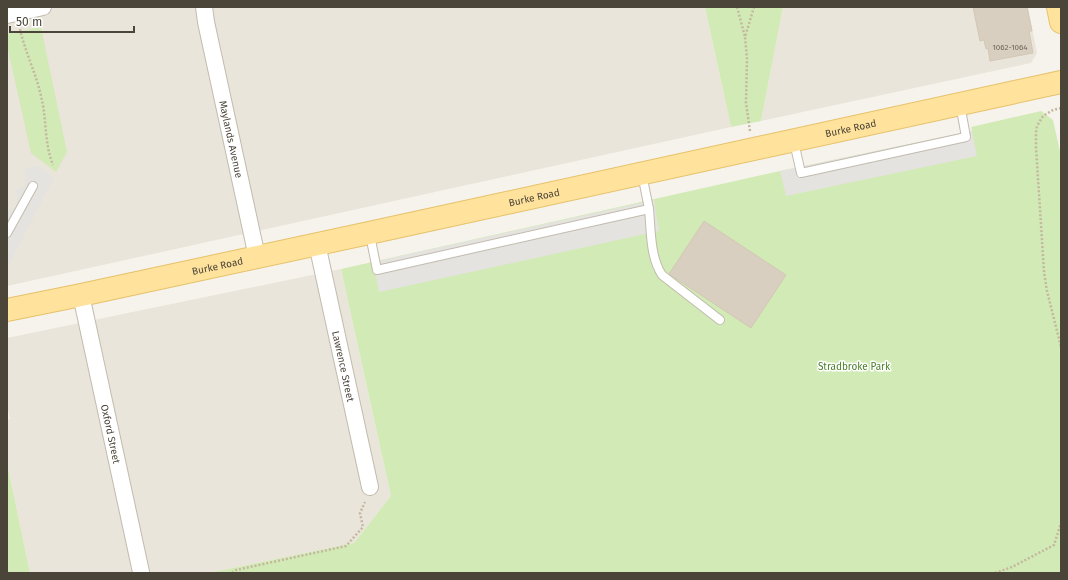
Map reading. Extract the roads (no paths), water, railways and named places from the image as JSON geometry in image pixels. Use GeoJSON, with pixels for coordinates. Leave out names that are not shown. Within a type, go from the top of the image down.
{"type":"FeatureCollection","features":[{"type":"Feature","properties":{"kind":"main road"},"geometry":{"type":"LineString","coordinates":[[1058,7],[1061,22]]}},
{"type":"Feature","properties":{"kind":"main road","name":"Burke Road"},"geometry":{"type":"LineString","coordinates":[[7,310],[81,296],[1061,82]]}},
{"type":"Feature","properties":{"kind":"street"},"geometry":{"type":"LineString","coordinates":[[7,15],[43,7]]}},
{"type":"Feature","properties":{"kind":"street","name":"Maylands Avenue"},"geometry":{"type":"LineString","coordinates":[[203,12],[257,257]]}},
{"type":"Feature","properties":{"kind":"street","name":"Lawrence Street"},"geometry":{"type":"LineString","coordinates":[[317,244],[370,487]]}},
{"type":"Feature","properties":{"kind":"street","name":"Oxford Street"},"geometry":{"type":"LineString","coordinates":[[81,296],[141,572]]}},
{"type":"Feature","properties":{"kind":"lane"},"geometry":{"type":"LineString","coordinates":[[793,140],[801,173],[966,136],[960,104]]}},
{"type":"Feature","properties":{"kind":"lane"},"geometry":{"type":"LineString","coordinates":[[642,173],[649,209],[654,257],[658,269],[662,275],[720,320]]}},
{"type":"Feature","properties":{"kind":"lane"},"geometry":{"type":"LineString","coordinates":[[7,233],[33,186]]}},
{"type":"Feature","properties":{"kind":"lane"},"geometry":{"type":"LineString","coordinates":[[369,233],[377,270],[649,209]]}},
{"type":"Feature","properties":{"kind":"park label","name":"Stradbroke Park"},"geometry":{"type":"Point","coordinates":[854,366]}}]}
